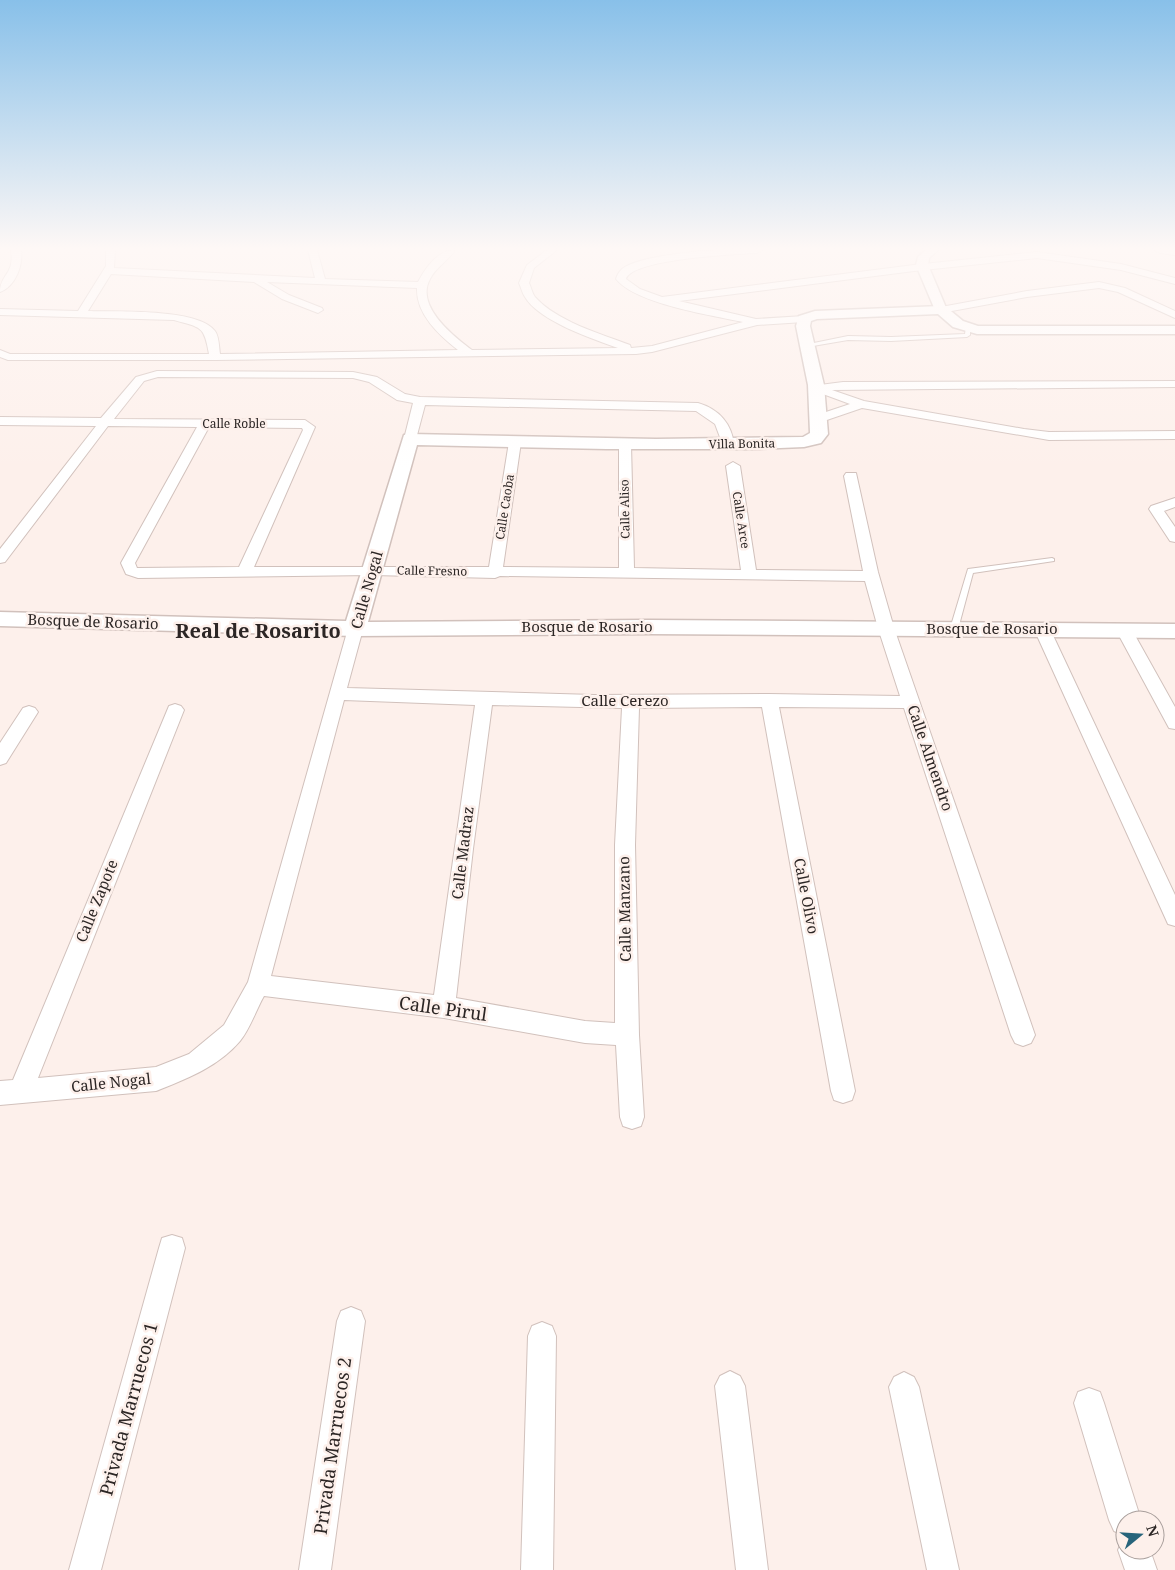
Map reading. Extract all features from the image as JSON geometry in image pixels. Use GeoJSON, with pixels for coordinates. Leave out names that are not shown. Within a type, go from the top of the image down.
{"type":"FeatureCollection","features":[{"type":"Feature","properties":{"kind":"main road","name":"Villa Bonita"},"geometry":{"type":"LineString","coordinates":[[410,439],[728,445],[804,442],[815,439],[819,434],[816,388],[803,323]]}},
{"type":"Feature","properties":{"kind":"main road"},"geometry":{"type":"LineString","coordinates":[[946,323],[950,328],[977,336],[1175,336]]}},
{"type":"Feature","properties":{"kind":"main road"},"geometry":{"type":"LineString","coordinates":[[968,332],[987,330],[1175,330]]}},
{"type":"Feature","properties":{"kind":"main road","name":"Calle Nogal"},"geometry":{"type":"LineString","coordinates":[[355,629],[410,439]]}},
{"type":"Feature","properties":{"kind":"main road","name":"Bosque de Rosario"},"geometry":{"type":"LineString","coordinates":[[0,619],[355,629],[649,627],[1175,631]]}},
{"type":"Feature","properties":{"kind":"street"},"geometry":{"type":"LineString","coordinates":[[196,323],[202,325],[212,334],[215,357]]}},
{"type":"Feature","properties":{"kind":"street"},"geometry":{"type":"LineString","coordinates":[[436,323],[458,346],[468,353]]}},
{"type":"Feature","properties":{"kind":"street"},"geometry":{"type":"LineString","coordinates":[[564,323],[648,357]]}},
{"type":"Feature","properties":{"kind":"street"},"geometry":{"type":"LineString","coordinates":[[0,353],[8,357],[349,357],[367,354],[636,351],[764,323]]}},
{"type":"Feature","properties":{"kind":"street"},"geometry":{"type":"LineString","coordinates":[[349,357],[366,360],[648,357],[680,350],[764,323]]}},
{"type":"Feature","properties":{"kind":"street"},"geometry":{"type":"LineString","coordinates":[[0,559],[104,421],[140,379],[148,375],[169,372],[353,376],[373,380],[401,397],[420,401],[698,406],[720,422],[728,433],[728,445]]}},
{"type":"Feature","properties":{"kind":"street"},"geometry":{"type":"LineString","coordinates":[[816,388],[843,385],[1175,384]]}},
{"type":"Feature","properties":{"kind":"street"},"geometry":{"type":"LineString","coordinates":[[816,388],[861,404],[1024,433],[1049,436],[1175,435]]}},
{"type":"Feature","properties":{"kind":"street","name":"Calle Nogal"},"geometry":{"type":"LineString","coordinates":[[410,439],[420,401]]}},
{"type":"Feature","properties":{"kind":"street"},"geometry":{"type":"LineString","coordinates":[[818,419],[861,404]]}},
{"type":"Feature","properties":{"kind":"street","name":"Calle Roble"},"geometry":{"type":"LineString","coordinates":[[1,422],[104,421],[204,425],[305,424],[309,427],[245,571]]}},
{"type":"Feature","properties":{"kind":"street","name":"Calle Fresno"},"geometry":{"type":"LineString","coordinates":[[204,425],[128,563],[131,571],[138,573],[373,570],[495,573],[871,576]]}},
{"type":"Feature","properties":{"kind":"street","name":"Calle Caoba"},"geometry":{"type":"LineString","coordinates":[[495,573],[515,442]]}},
{"type":"Feature","properties":{"kind":"street","name":"Calle Aliso"},"geometry":{"type":"LineString","coordinates":[[625,444],[626,574]]}},
{"type":"Feature","properties":{"kind":"street","name":"Calle Arce"},"geometry":{"type":"LineString","coordinates":[[733,466],[749,574]]}},
{"type":"Feature","properties":{"kind":"street","name":"Calle Almendro"},"geometry":{"type":"LineString","coordinates":[[851,476],[860,530],[886,628],[1023,1035]]}},
{"type":"Feature","properties":{"kind":"street"},"geometry":{"type":"LineString","coordinates":[[1175,502],[1156,509],[1175,538]]}},
{"type":"Feature","properties":{"kind":"street","name":"Calle Nogal"},"geometry":{"type":"LineString","coordinates":[[10,1093],[156,1079],[197,1062],[232,1033],[258,985],[355,629]]}},
{"type":"Feature","properties":{"kind":"street"},"geometry":{"type":"LineString","coordinates":[[1042,630],[1175,917]]}},
{"type":"Feature","properties":{"kind":"street"},"geometry":{"type":"LineString","coordinates":[[1124,630],[1175,723]]}},
{"type":"Feature","properties":{"kind":"street","name":"Calle Cerezo"},"geometry":{"type":"LineString","coordinates":[[338,694],[484,700],[912,702]]}},
{"type":"Feature","properties":{"kind":"street","name":"Calle Madraz"},"geometry":{"type":"LineString","coordinates":[[444,1008],[463,850],[484,700]]}},
{"type":"Feature","properties":{"kind":"street","name":"Calle Olivo"},"geometry":{"type":"LineString","coordinates":[[769,700],[843,1091]]}},
{"type":"Feature","properties":{"kind":"street","name":"Calle Manzano"},"geometry":{"type":"LineString","coordinates":[[631,702],[625,845],[627,1035],[632,1117]]}},
{"type":"Feature","properties":{"kind":"street","name":"Calle Zapote"},"geometry":{"type":"LineString","coordinates":[[10,1093],[175,710]]}},
{"type":"Feature","properties":{"kind":"street"},"geometry":{"type":"LineString","coordinates":[[0,758],[29,712]]}},
{"type":"Feature","properties":{"kind":"street","name":"Calle Pirul"},"geometry":{"type":"LineString","coordinates":[[258,985],[444,1008],[585,1032],[627,1035]]}},
{"type":"Feature","properties":{"kind":"street","name":"Privada Marruecos 1"},"geometry":{"type":"LineString","coordinates":[[85,1570],[172,1248]]}},
{"type":"Feature","properties":{"kind":"street","name":"Privada Marruecos 2"},"geometry":{"type":"LineString","coordinates":[[315,1570],[350,1321]]}},
{"type":"Feature","properties":{"kind":"street"},"geometry":{"type":"LineString","coordinates":[[537,1570],[542,1336]]}},
{"type":"Feature","properties":{"kind":"street"},"geometry":{"type":"LineString","coordinates":[[730,1386],[752,1570]]}},
{"type":"Feature","properties":{"kind":"street"},"geometry":{"type":"LineString","coordinates":[[904,1387],[943,1570]]}},
{"type":"Feature","properties":{"kind":"street"},"geometry":{"type":"LineString","coordinates":[[1090,1403],[1122,1510]]}},
{"type":"Feature","properties":{"kind":"lane"},"geometry":{"type":"LineString","coordinates":[[807,345],[848,338],[891,340],[968,332]]}},
{"type":"Feature","properties":{"kind":"lane"},"geometry":{"type":"LineString","coordinates":[[954,629],[970,571],[1052,560]]}},
{"type":"Feature","properties":{"kind":"district","name":"Real de Rosarito"},"geometry":{"type":"Point","coordinates":[258,631]}}]}
